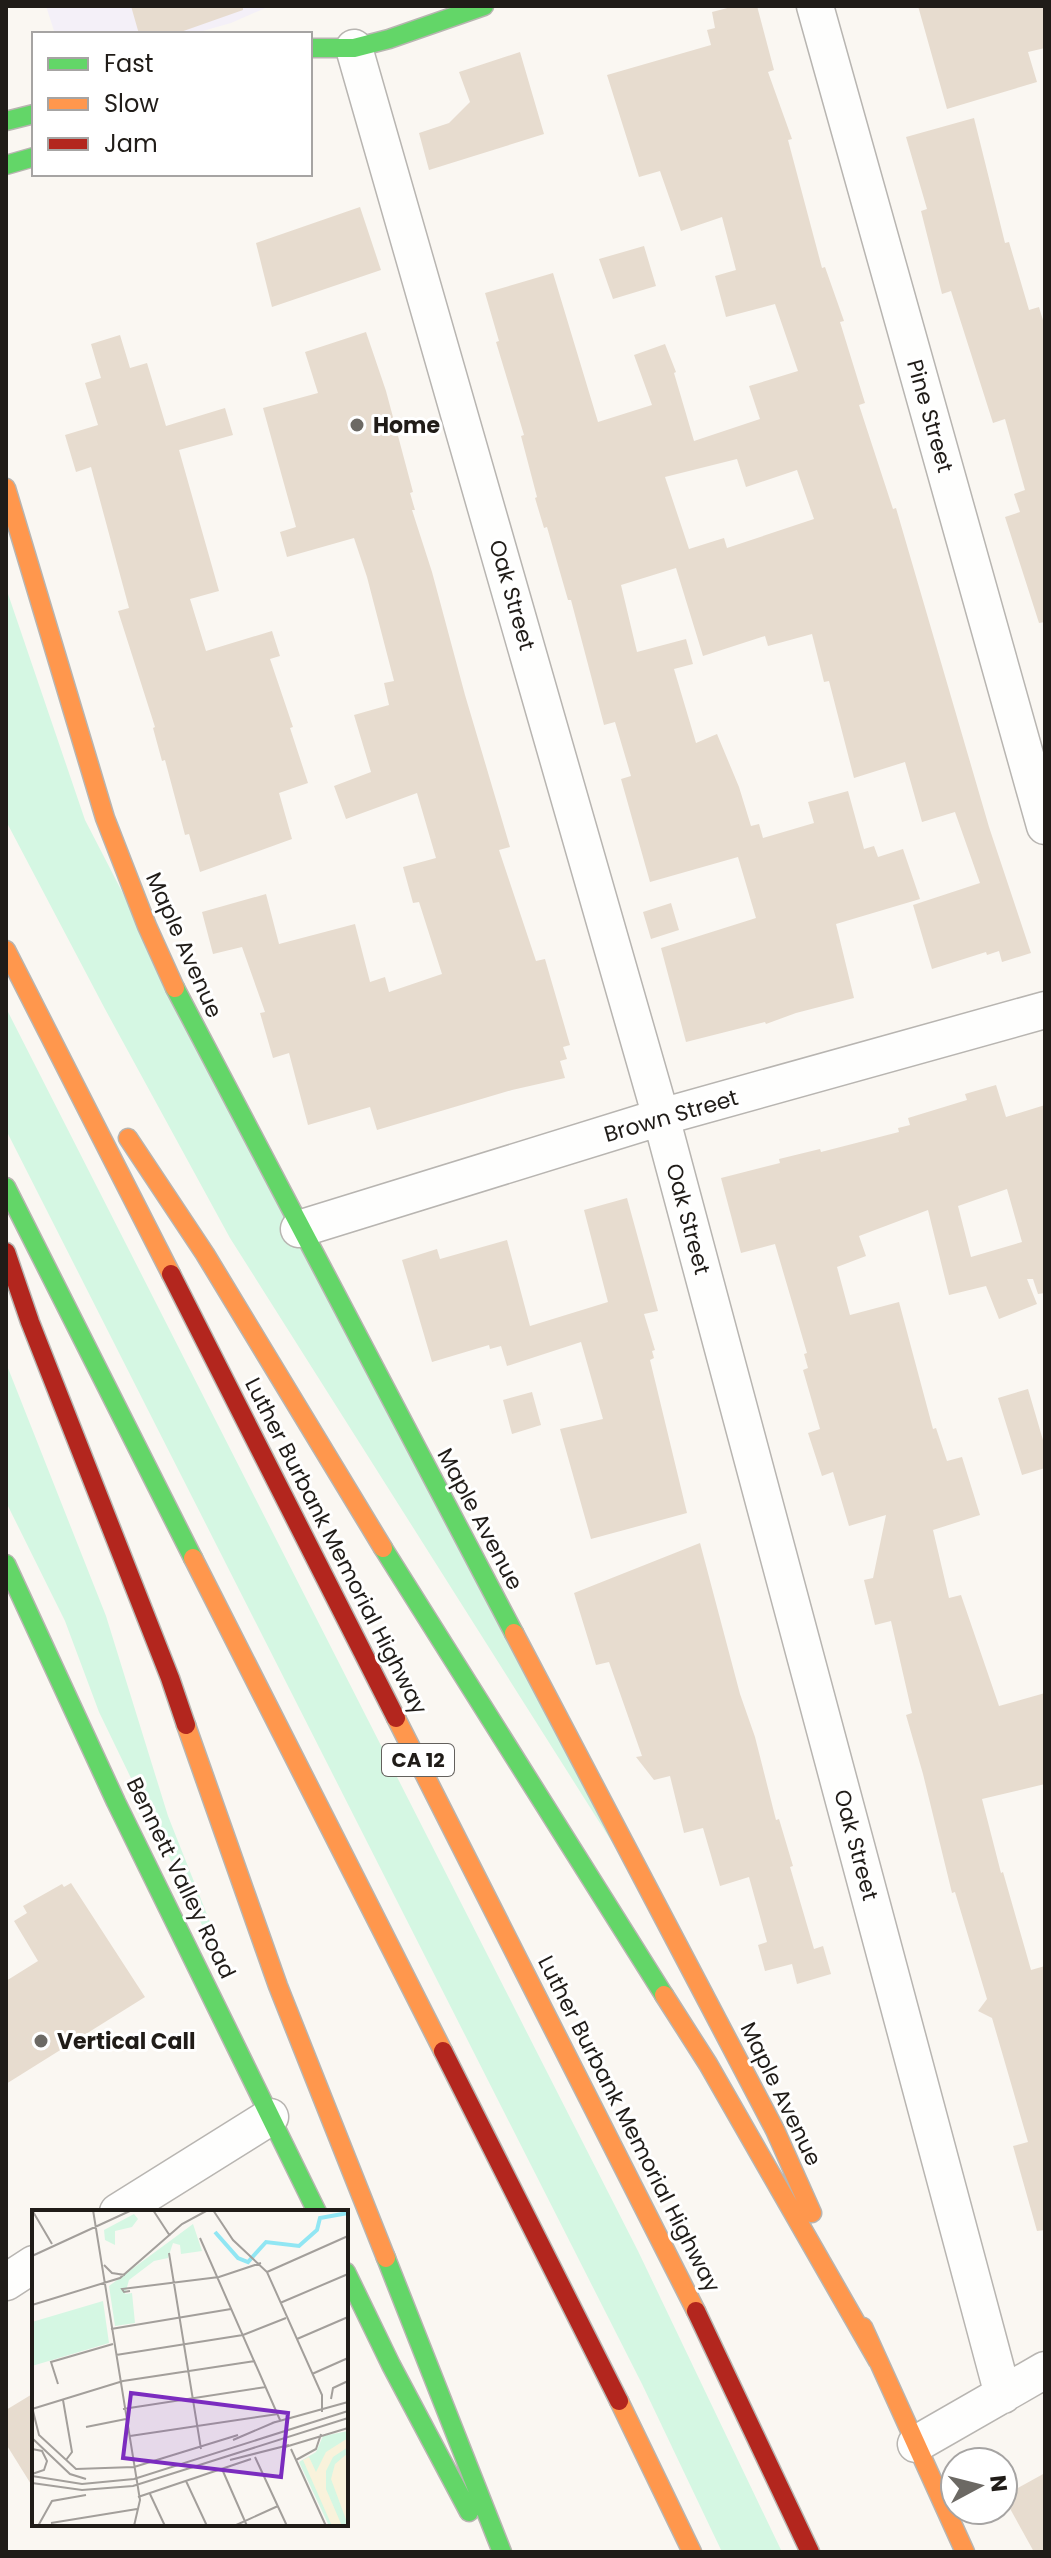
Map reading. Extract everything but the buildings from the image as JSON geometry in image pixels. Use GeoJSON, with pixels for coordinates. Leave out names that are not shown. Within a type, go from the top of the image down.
{"type":"FeatureCollection","features":[{"type":"Feature","properties":{"kind":"main road"},"geometry":{"type":"LineString","coordinates":[[312,48],[354,48],[484,6]]}},
{"type":"Feature","properties":{"kind":"main road"},"geometry":{"type":"LineString","coordinates":[[321,68],[354,48]]}},
{"type":"Feature","properties":{"kind":"main road"},"geometry":{"type":"LineString","coordinates":[[6,121],[32,114]]}},
{"type":"Feature","properties":{"kind":"main road"},"geometry":{"type":"LineString","coordinates":[[6,165],[32,158]]}},
{"type":"Feature","properties":{"kind":"main road","name":"Maple Avenue"},"geometry":{"type":"LineString","coordinates":[[6,488],[105,818],[185,1010],[775,2130],[965,2552]]}},
{"type":"Feature","properties":{"kind":"main road","name":"Luther Burbank Memorial Highway"},"geometry":{"type":"LineString","coordinates":[[6,950],[612,2143],[712,2343],[810,2552]]}},
{"type":"Feature","properties":{"kind":"main road"},"geometry":{"type":"LineString","coordinates":[[17,973],[103,1100]]}},
{"type":"Feature","properties":{"kind":"main road"},"geometry":{"type":"LineString","coordinates":[[120,1126],[205,1254],[412,1595],[708,2064],[878,2361]]}},
{"type":"Feature","properties":{"kind":"main road"},"geometry":{"type":"LineString","coordinates":[[6,1187],[599,2360],[692,2552]]}},
{"type":"Feature","properties":{"kind":"main road"},"geometry":{"type":"LineString","coordinates":[[6,1252],[30,1322],[170,1678],[278,1986],[502,2552]]}},
{"type":"Feature","properties":{"kind":"main road","name":"Bennett Valley Road"},"geometry":{"type":"LineString","coordinates":[[11,1587],[316,2210]]}},
{"type":"Feature","properties":{"kind":"main road"},"geometry":{"type":"LineString","coordinates":[[348,2276],[391,2365],[491,2552]]}},
{"type":"Feature","properties":{"kind":"street","name":"Pine Street"},"geometry":{"type":"LineString","coordinates":[[815,6],[1045,826]]}},
{"type":"Feature","properties":{"kind":"street","name":"Oak Street"},"geometry":{"type":"LineString","coordinates":[[354,48],[661,1117],[1003,2395]]}},
{"type":"Feature","properties":{"kind":"street","name":"Brown Street"},"geometry":{"type":"LineString","coordinates":[[299,1229],[661,1117],[1045,1010]]}},
{"type":"Feature","properties":{"kind":"street"},"geometry":{"type":"LineString","coordinates":[[121,2210],[270,2117]]}},
{"type":"Feature","properties":{"kind":"street"},"geometry":{"type":"LineString","coordinates":[[6,2282],[32,2265]]}},
{"type":"Feature","properties":{"kind":"street"},"geometry":{"type":"LineString","coordinates":[[916,2444],[1045,2370]]}},
{"type":"Feature","properties":{"kind":"shaded area"},"geometry":{"type":"Polygon","coordinates":[[[46,6],[270,6],[231,23],[199,32],[54,32],[46,6]]]}},
{"type":"Feature","properties":{"kind":"green space"},"geometry":{"type":"Polygon","coordinates":[[[6,588],[85,820],[617,1850],[230,1238],[6,821],[6,588]]]}},
{"type":"Feature","properties":{"kind":"green space"},"geometry":{"type":"Polygon","coordinates":[[[6,1008],[638,2251],[782,2552],[722,2552],[642,2384],[6,1130],[6,1008]]]}},
{"type":"Feature","properties":{"kind":"green space"},"geometry":{"type":"Polygon","coordinates":[[[6,1363],[106,1616],[168,1816],[223,1955],[218,1958],[99,1712],[65,1621],[6,1502],[6,1363]]]}},
{"type":"Feature","properties":{"kind":"traffic: fast"},"geometry":{"type":"LineString","coordinates":[[312,48],[354,48],[484,6]]}},
{"type":"Feature","properties":{"kind":"traffic: fast"},"geometry":{"type":"LineString","coordinates":[[6,121],[32,114]]}},
{"type":"Feature","properties":{"kind":"traffic: fast"},"geometry":{"type":"LineString","coordinates":[[6,165],[32,158]]}},
{"type":"Feature","properties":{"kind":"traffic: fast"},"geometry":{"type":"LineString","coordinates":[[175,988],[514,1633]]}},
{"type":"Feature","properties":{"kind":"traffic: fast"},"geometry":{"type":"LineString","coordinates":[[6,1187],[193,1558]]}},
{"type":"Feature","properties":{"kind":"traffic: fast"},"geometry":{"type":"LineString","coordinates":[[383,1548],[664,1995]]}},
{"type":"Feature","properties":{"kind":"traffic: fast"},"geometry":{"type":"LineString","coordinates":[[6,1564],[116,1802],[316,2210]]}},
{"type":"Feature","properties":{"kind":"traffic: fast"},"geometry":{"type":"LineString","coordinates":[[386,2258],[502,2552]]}},
{"type":"Feature","properties":{"kind":"traffic: fast"},"geometry":{"type":"LineString","coordinates":[[348,2276],[469,2512]]}},
{"type":"Feature","properties":{"kind":"traffic: slow"},"geometry":{"type":"LineString","coordinates":[[6,488],[105,818],[175,988]]}},
{"type":"Feature","properties":{"kind":"traffic: slow"},"geometry":{"type":"LineString","coordinates":[[6,950],[171,1274]]}},
{"type":"Feature","properties":{"kind":"traffic: slow"},"geometry":{"type":"LineString","coordinates":[[128,1138],[205,1254],[383,1548]]}},
{"type":"Feature","properties":{"kind":"traffic: slow"},"geometry":{"type":"LineString","coordinates":[[193,1558],[443,2051]]}},
{"type":"Feature","properties":{"kind":"traffic: slow"},"geometry":{"type":"LineString","coordinates":[[514,1633],[775,2130],[812,2213]]}},
{"type":"Feature","properties":{"kind":"traffic: slow"},"geometry":{"type":"LineString","coordinates":[[396,1718],[696,2311]]}},
{"type":"Feature","properties":{"kind":"traffic: slow"},"geometry":{"type":"LineString","coordinates":[[186,1725],[278,1986],[386,2258]]}},
{"type":"Feature","properties":{"kind":"traffic: slow"},"geometry":{"type":"LineString","coordinates":[[664,1995],[708,2064],[878,2361]]}},
{"type":"Feature","properties":{"kind":"traffic: slow"},"geometry":{"type":"LineString","coordinates":[[863,2327],[965,2552]]}},
{"type":"Feature","properties":{"kind":"traffic: slow"},"geometry":{"type":"LineString","coordinates":[[619,2401],[692,2552]]}},
{"type":"Feature","properties":{"kind":"traffic: jam"},"geometry":{"type":"LineString","coordinates":[[6,1252],[30,1322],[186,1725]]}},
{"type":"Feature","properties":{"kind":"traffic: jam"},"geometry":{"type":"LineString","coordinates":[[171,1274],[396,1718]]}},
{"type":"Feature","properties":{"kind":"traffic: jam"},"geometry":{"type":"LineString","coordinates":[[443,2051],[619,2401]]}},
{"type":"Feature","properties":{"kind":"traffic: jam"},"geometry":{"type":"LineString","coordinates":[[696,2311],[810,2552]]}},
{"type":"Feature","properties":{"kind":"place","name":"Home"},"geometry":{"type":"Point","coordinates":[357,425]}},
{"type":"Feature","properties":{"kind":"place","name":"Vertical Call"},"geometry":{"type":"Point","coordinates":[41,2041]}}]}
